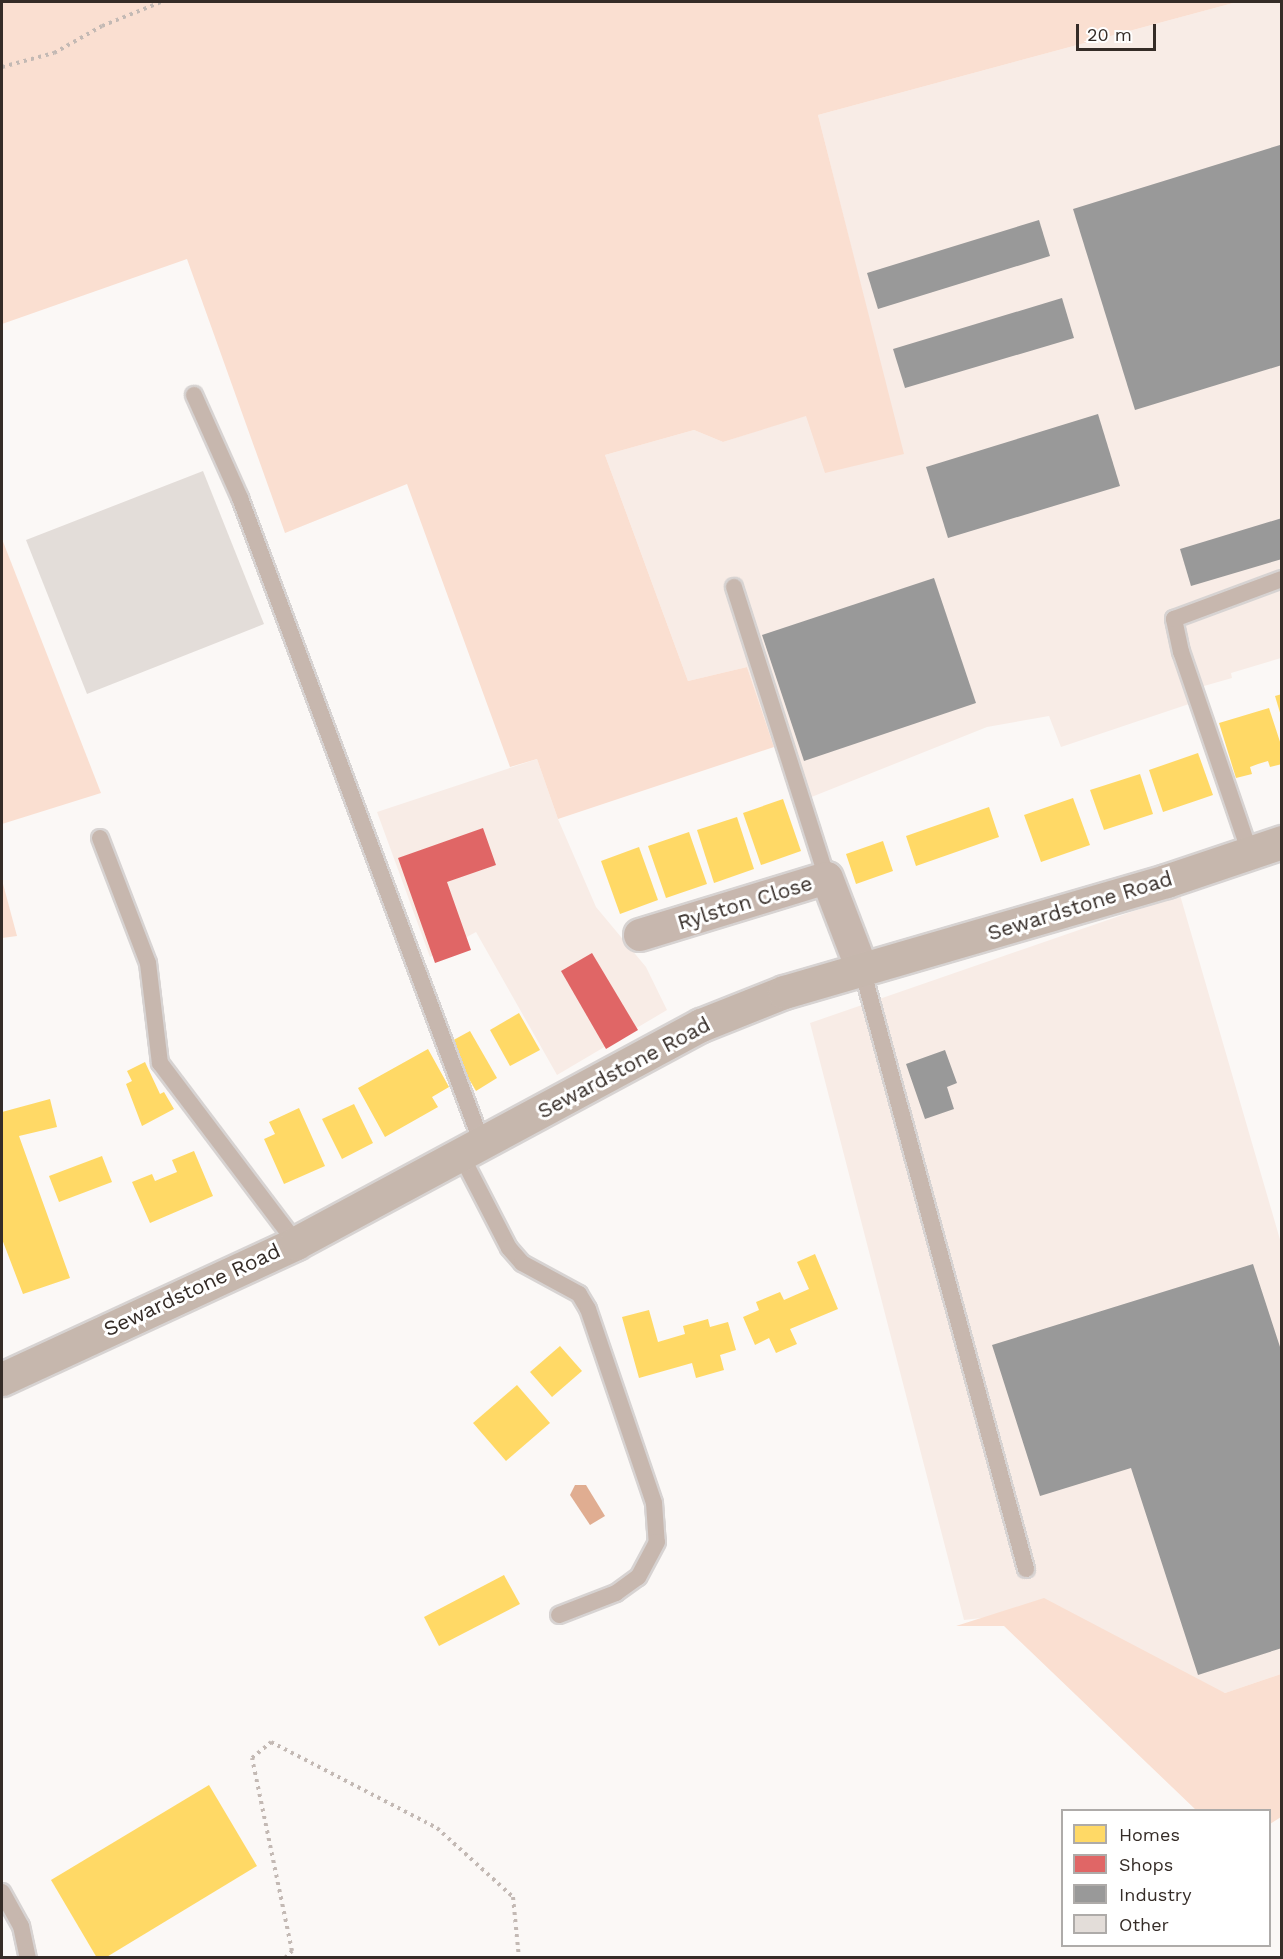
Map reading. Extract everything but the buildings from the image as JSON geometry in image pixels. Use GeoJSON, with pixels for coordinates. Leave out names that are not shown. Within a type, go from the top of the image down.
{"type":"FeatureCollection","features":[{"type":"Feature","properties":{"kind":"main road","name":"Sewardstone Road"},"geometry":{"type":"LineString","coordinates":[[2,1379],[296,1243],[473,1151],[701,1025],[784,992],[1281,842]]}},
{"type":"Feature","properties":{"kind":"street","name":"Rylston Close"},"geometry":{"type":"LineString","coordinates":[[640,935],[827,878],[862,969]]}},
{"type":"Feature","properties":{"kind":"lane"},"geometry":{"type":"LineString","coordinates":[[194,395],[240,498],[509,1248],[522,1263],[579,1294],[588,1309],[654,1503],[657,1542],[638,1577],[616,1593],[559,1615]]}},
{"type":"Feature","properties":{"kind":"lane"},"geometry":{"type":"LineString","coordinates":[[1250,853],[1181,652],[1174,620],[1281,579]]}},
{"type":"Feature","properties":{"kind":"lane"},"geometry":{"type":"LineString","coordinates":[[734,587],[827,878]]}},
{"type":"Feature","properties":{"kind":"lane"},"geometry":{"type":"LineString","coordinates":[[100,838],[148,963],[160,1063],[296,1243]]}},
{"type":"Feature","properties":{"kind":"lane"},"geometry":{"type":"LineString","coordinates":[[862,969],[1026,1569]]}},
{"type":"Feature","properties":{"kind":"lane"},"geometry":{"type":"LineString","coordinates":[[2,1892],[21,1926],[28,1958]]}},
{"type":"Feature","properties":{"kind":"path"},"geometry":{"type":"LineString","coordinates":[[2,67],[54,53],[102,26],[161,2]]}},
{"type":"Feature","properties":{"kind":"path"},"geometry":{"type":"LineString","coordinates":[[285,1958],[292,1951],[252,1758],[272,1742],[436,1828],[513,1897],[519,1958]]}},
{"type":"Feature","properties":{"kind":"shaded area"},"geometry":{"type":"Polygon","coordinates":[[[2,2],[1237,2],[818,115],[904,454],[825,473],[806,416],[723,442],[694,430],[605,455],[688,681],[747,667],[774,747],[558,819],[537,759],[510,767],[407,484],[285,533],[187,259],[2,324],[2,2]]]}},
{"type":"Feature","properties":{"kind":"shaded area"},"geometry":{"type":"Polygon","coordinates":[[[1237,2],[1281,2],[1281,658],[1231,673],[1232,678],[1197,688],[1250,823],[1233,832],[1189,704],[1061,747],[1049,716],[987,727],[809,798],[774,747],[747,667],[688,681],[605,455],[694,430],[723,442],[806,415],[903,454],[818,115],[1237,2]]]}},
{"type":"Feature","properties":{"kind":"shaded area"},"geometry":{"type":"Polygon","coordinates":[[[2,539],[101,793],[2,824],[2,539]]]}},
{"type":"Feature","properties":{"kind":"shaded area"},"geometry":{"type":"Polygon","coordinates":[[[537,759],[558,819],[596,907],[646,967],[667,1010],[557,1075],[476,932],[430,957],[377,812],[537,759]]]}},
{"type":"Feature","properties":{"kind":"shaded area"},"geometry":{"type":"Polygon","coordinates":[[[2,880],[17,936],[2,938],[2,880]]]}},
{"type":"Feature","properties":{"kind":"shaded area"},"geometry":{"type":"Polygon","coordinates":[[[1180,895],[1281,1243],[1281,1674],[1225,1693],[1024,1613],[964,1620],[810,1023],[1180,895]]]}},
{"type":"Feature","properties":{"kind":"shaded area"},"geometry":{"type":"Polygon","coordinates":[[[575,1485],[586,1485],[605,1516],[590,1525],[570,1495],[575,1485]]]}},
{"type":"Feature","properties":{"kind":"shaded area"},"geometry":{"type":"Polygon","coordinates":[[[1044,1598],[1225,1693],[1281,1674],[1281,1817],[1271,1823],[1271,1809],[1195,1809],[1004,1626],[956,1626],[1044,1598]]]}}]}
